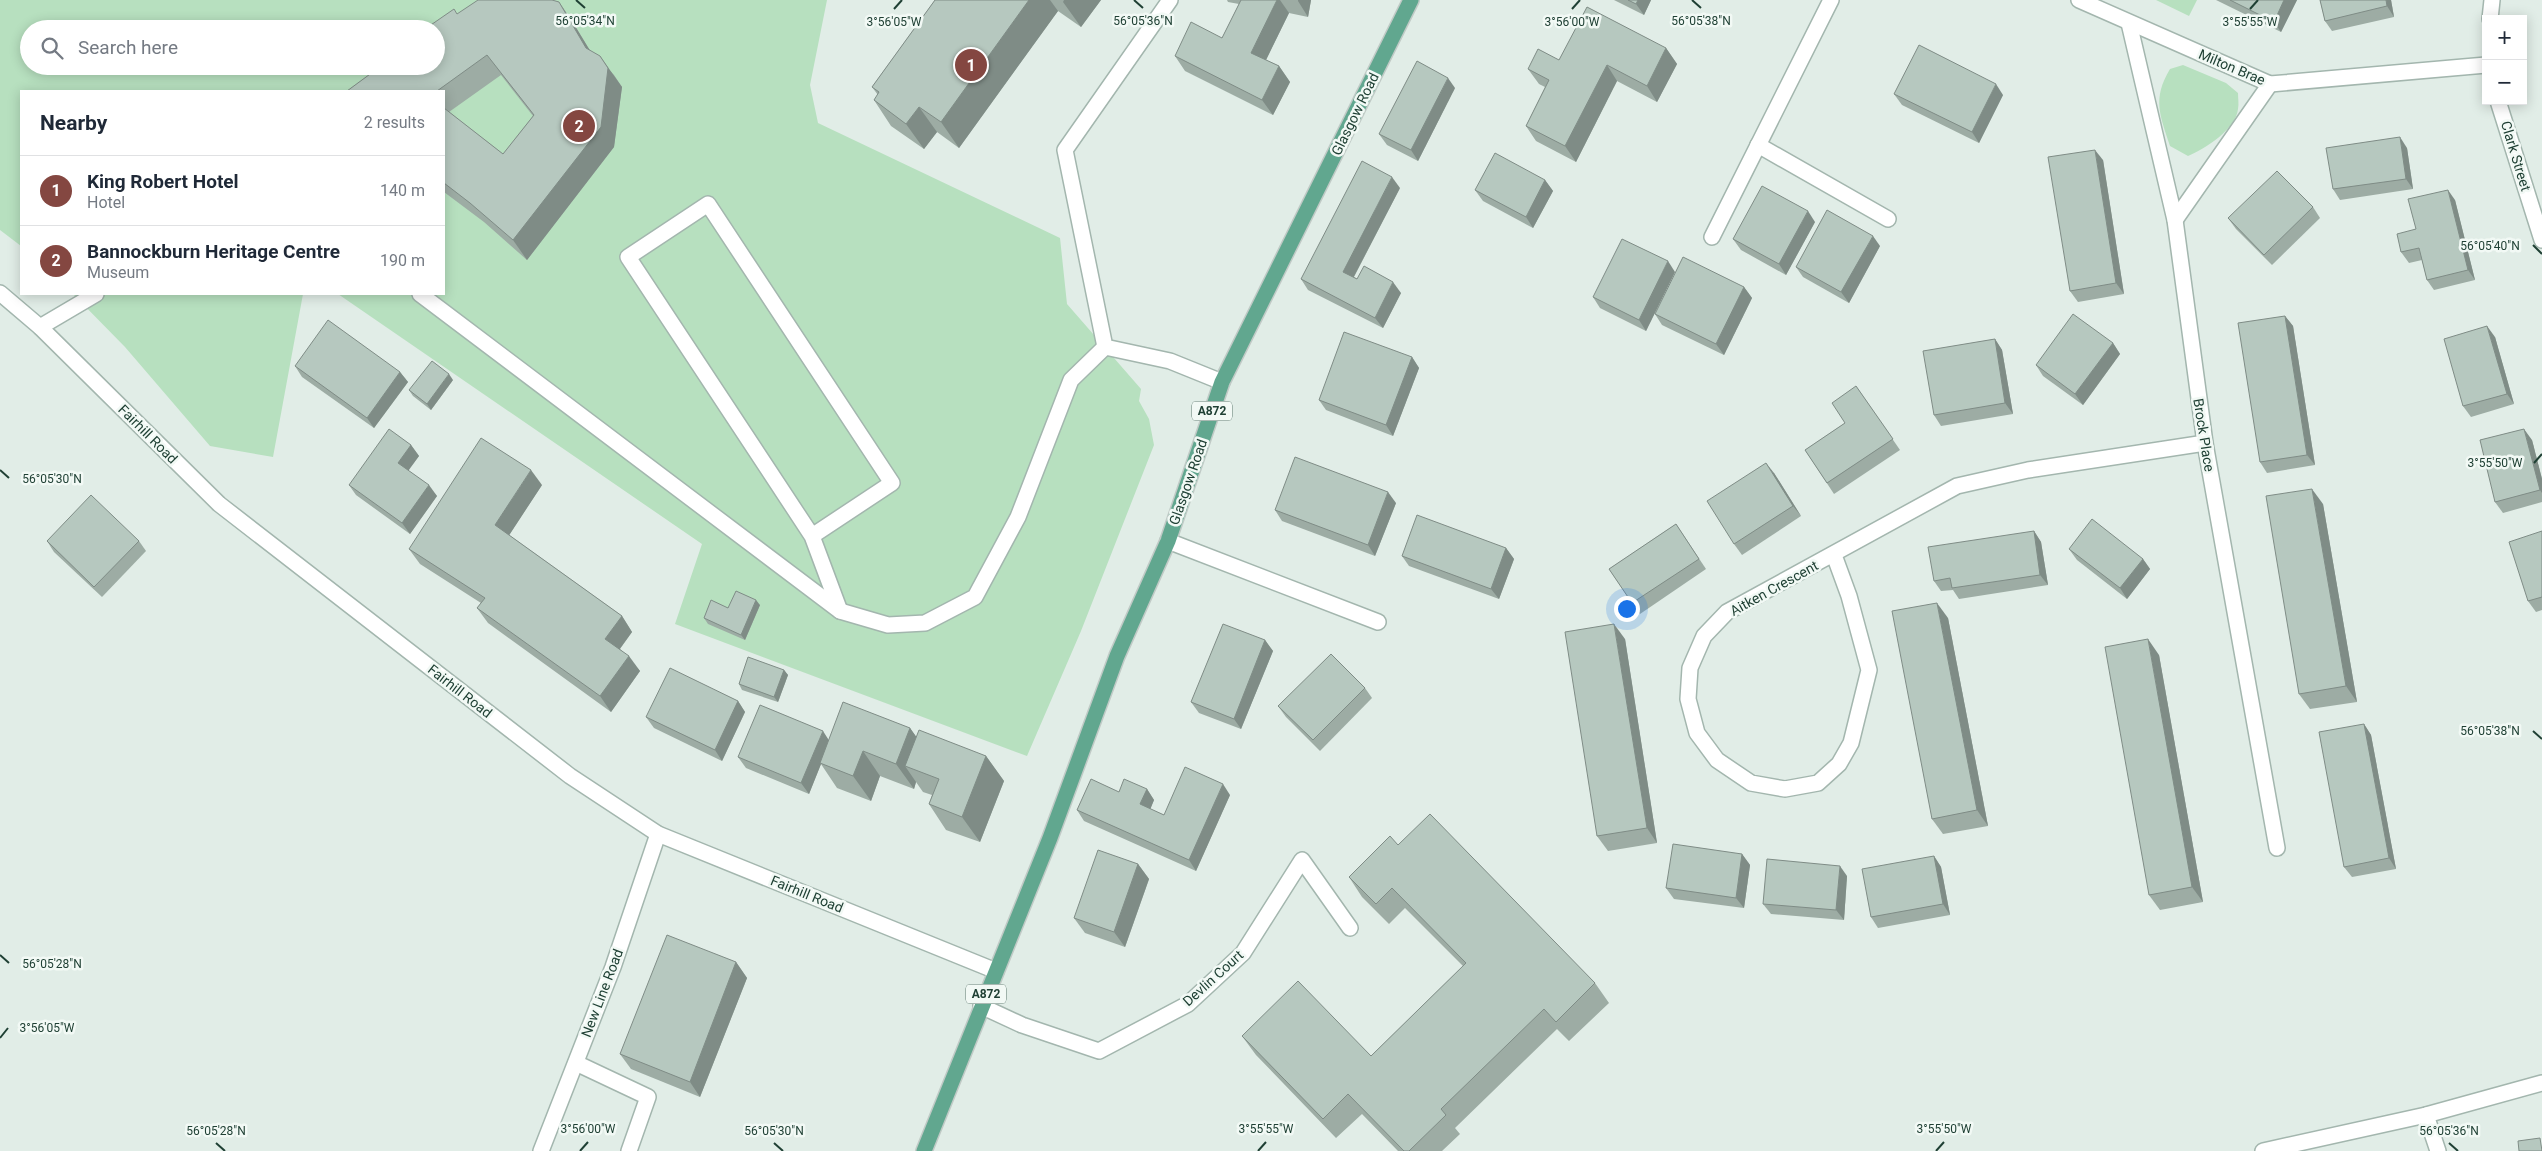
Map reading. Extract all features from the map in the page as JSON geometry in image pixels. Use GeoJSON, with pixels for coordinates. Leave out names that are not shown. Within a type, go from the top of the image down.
{"type":"FeatureCollection","features":[{"type":"Feature","properties":{"kind":"main road","name":"Glasgow Road"},"geometry":{"type":"LineString","coordinates":[[996,971],[1050,838],[1117,656],[1168,542],[1222,382],[1411,0]]}},
{"type":"Feature","properties":{"kind":"main road","name":"A872"},"geometry":{"type":"LineString","coordinates":[[924,1151],[996,971]]}},
{"type":"Feature","properties":{"kind":"street"},"geometry":{"type":"LineString","coordinates":[[1105,346],[1065,150],[1170,0]]}},
{"type":"Feature","properties":{"kind":"street"},"geometry":{"type":"LineString","coordinates":[[1712,237],[1831,0]]}},
{"type":"Feature","properties":{"kind":"street","name":"Milton Brae"},"geometry":{"type":"LineString","coordinates":[[2078,0],[2270,84],[2482,65]]}},
{"type":"Feature","properties":{"kind":"street"},"geometry":{"type":"LineString","coordinates":[[2490,15],[2492,0]]}},
{"type":"Feature","properties":{"kind":"street","name":"Brock Place"},"geometry":{"type":"LineString","coordinates":[[2129,23],[2175,220],[2204,443],[2277,848]]}},
{"type":"Feature","properties":{"kind":"street"},"geometry":{"type":"LineString","coordinates":[[2175,220],[2270,84]]}},
{"type":"Feature","properties":{"kind":"street","name":"Clark Street"},"geometry":{"type":"LineString","coordinates":[[2499,105],[2542,240]]}},
{"type":"Feature","properties":{"kind":"street"},"geometry":{"type":"LineString","coordinates":[[1758,145],[1888,219]]}},
{"type":"Feature","properties":{"kind":"street"},"geometry":{"type":"LineString","coordinates":[[812,536],[892,483],[708,204],[628,257],[812,536],[840,611]]}},
{"type":"Feature","properties":{"kind":"street","name":"Fairhill Road"},"geometry":{"type":"LineString","coordinates":[[0,293],[40,327],[219,504],[570,776],[658,834],[996,971]]}},
{"type":"Feature","properties":{"kind":"street"},"geometry":{"type":"LineString","coordinates":[[40,327],[94,295]]}},
{"type":"Feature","properties":{"kind":"street"},"geometry":{"type":"LineString","coordinates":[[421,295],[840,611],[888,625],[925,623],[975,596],[1018,517],[1071,380],[1105,346]]}},
{"type":"Feature","properties":{"kind":"street"},"geometry":{"type":"LineString","coordinates":[[1105,346],[1170,361],[1222,382]]}},
{"type":"Feature","properties":{"kind":"street","name":"Aitken Crescent"},"geometry":{"type":"LineString","coordinates":[[1834,555],[1849,596],[1869,670],[1851,743],[1839,764],[1818,783],[1785,789],[1752,783],[1717,760],[1697,732],[1688,700],[1690,668],[1704,636],[1727,612],[1957,486],[2028,470],[2204,443]]}},
{"type":"Feature","properties":{"kind":"street"},"geometry":{"type":"LineString","coordinates":[[1168,542],[1378,622]]}},
{"type":"Feature","properties":{"kind":"street","name":"New Line Road"},"geometry":{"type":"LineString","coordinates":[[541,1151],[613,968],[658,834]]}},
{"type":"Feature","properties":{"kind":"street","name":"Devlin Court"},"geometry":{"type":"LineString","coordinates":[[981,1006],[1022,1025],[1099,1051],[1188,1004],[1243,953],[1302,860],[1350,928]]}},
{"type":"Feature","properties":{"kind":"street"},"geometry":{"type":"LineString","coordinates":[[576,1063],[648,1097],[629,1151]]}},
{"type":"Feature","properties":{"kind":"street"},"geometry":{"type":"LineString","coordinates":[[2263,1151],[2426,1115],[2542,1083]]}},
{"type":"Feature","properties":{"kind":"street"},"geometry":{"type":"LineString","coordinates":[[2426,1115],[2438,1151]]}},
{"type":"Feature","properties":{"kind":"green space"},"geometry":{"type":"Polygon","coordinates":[[[0,0],[827,0],[810,85],[818,123],[1060,238],[1067,304],[1141,389],[1139,401],[1149,419],[1154,445],[1081,631],[1027,756],[675,624],[702,544],[339,295],[445,295],[445,90],[20,90],[20,245],[0,230],[0,0]]]}},
{"type":"Feature","properties":{"kind":"green space"},"geometry":{"type":"Polygon","coordinates":[[[2156,0],[2197,0],[2189,16],[2156,0]]]}},
{"type":"Feature","properties":{"kind":"green space"},"geometry":{"type":"Polygon","coordinates":[[[2183,65],[2226,83],[2238,93],[2238,109],[2232,124],[2203,149],[2188,156],[2170,146],[2163,125],[2159,98],[2164,80],[2170,69],[2183,65]]]}},
{"type":"Feature","properties":{"kind":"green space"},"geometry":{"type":"Polygon","coordinates":[[[74,295],[303,295],[273,457],[210,446],[125,347],[74,295]]]}},
{"type":"Feature","properties":{"kind":"building"},"geometry":{"type":"Polygon","coordinates":[[[478,0],[552,0],[559,2],[586,48],[600,56],[608,68],[601,127],[513,240],[445,184],[445,109],[503,154],[534,115],[487,55],[438,90],[348,90],[369,75],[445,75],[445,20],[438,20],[454,9],[457,14],[478,0]]]}},
{"type":"Feature","properties":{"kind":"building"},"geometry":{"type":"Polygon","coordinates":[[[935,0],[1029,0],[941,122],[919,107],[906,124],[874,100],[879,92],[872,87],[935,0]]]}},
{"type":"Feature","properties":{"kind":"building"},"geometry":{"type":"Polygon","coordinates":[[[1241,0],[1277,0],[1251,53],[1279,66],[1262,100],[1175,56],[1191,22],[1222,38],[1241,0]]]}},
{"type":"Feature","properties":{"kind":"building"},"geometry":{"type":"Polygon","coordinates":[[[1628,0],[1638,0],[1636,4],[1628,0]]]}},
{"type":"Feature","properties":{"kind":"building"},"geometry":{"type":"Polygon","coordinates":[[[2230,0],[2284,0],[2274,22],[2230,0]]]}},
{"type":"Feature","properties":{"kind":"building"},"geometry":{"type":"Polygon","coordinates":[[[2320,0],[2386,0],[2387,6],[2325,21],[2320,0]]]}},
{"type":"Feature","properties":{"kind":"building"},"geometry":{"type":"Polygon","coordinates":[[[1587,7],[1666,48],[1647,86],[1607,65],[1565,146],[1526,126],[1549,80],[1528,69],[1538,49],[1559,60],[1587,7]]]}},
{"type":"Feature","properties":{"kind":"building"},"geometry":{"type":"Polygon","coordinates":[[[1919,45],[1996,84],[1972,132],[1894,94],[1919,45]]]}},
{"type":"Feature","properties":{"kind":"building"},"geometry":{"type":"Polygon","coordinates":[[[1417,61],[1448,78],[1411,150],[1379,134],[1417,61]]]}},
{"type":"Feature","properties":{"kind":"building"},"geometry":{"type":"Polygon","coordinates":[[[2400,137],[2406,179],[2333,189],[2326,148],[2400,137]]]}},
{"type":"Feature","properties":{"kind":"building"},"geometry":{"type":"Polygon","coordinates":[[[2095,150],[2116,283],[2070,291],[2048,157],[2095,150]]]}},
{"type":"Feature","properties":{"kind":"building"},"geometry":{"type":"Polygon","coordinates":[[[1495,153],[1545,180],[1526,217],[1475,190],[1495,153]]]}},
{"type":"Feature","properties":{"kind":"building"},"geometry":{"type":"Polygon","coordinates":[[[1362,161],[1392,177],[1343,272],[1357,279],[1364,266],[1393,282],[1375,318],[1301,279],[1362,161]]]}},
{"type":"Feature","properties":{"kind":"building"},"geometry":{"type":"Polygon","coordinates":[[[2277,171],[2313,207],[2264,255],[2228,218],[2277,171]]]}},
{"type":"Feature","properties":{"kind":"building"},"geometry":{"type":"Polygon","coordinates":[[[1762,186],[1808,211],[1779,264],[1733,239],[1762,186]]]}},
{"type":"Feature","properties":{"kind":"building"},"geometry":{"type":"Polygon","coordinates":[[[2448,190],[2468,270],[2427,280],[2419,248],[2401,252],[2397,234],[2416,229],[2408,199],[2448,190]]]}},
{"type":"Feature","properties":{"kind":"building"},"geometry":{"type":"Polygon","coordinates":[[[1827,210],[1873,236],[1841,292],[1796,267],[1827,210]]]}},
{"type":"Feature","properties":{"kind":"building"},"geometry":{"type":"Polygon","coordinates":[[[1622,239],[1668,261],[1639,320],[1593,297],[1622,239]]]}},
{"type":"Feature","properties":{"kind":"building"},"geometry":{"type":"Polygon","coordinates":[[[1683,257],[1744,287],[1716,344],[1655,314],[1683,257]]]}},
{"type":"Feature","properties":{"kind":"building"},"geometry":{"type":"Polygon","coordinates":[[[2073,314],[2113,343],[2075,394],[2036,365],[2073,314]]]}},
{"type":"Feature","properties":{"kind":"building"},"geometry":{"type":"Polygon","coordinates":[[[2285,316],[2307,455],[2260,462],[2238,323],[2285,316]]]}},
{"type":"Feature","properties":{"kind":"building"},"geometry":{"type":"Polygon","coordinates":[[[328,320],[400,372],[367,418],[295,366],[328,320]]]}},
{"type":"Feature","properties":{"kind":"building"},"geometry":{"type":"Polygon","coordinates":[[[2487,326],[2507,394],[2463,406],[2444,339],[2487,326]]]}},
{"type":"Feature","properties":{"kind":"building"},"geometry":{"type":"Polygon","coordinates":[[[1344,332],[1412,357],[1386,425],[1319,400],[1344,332]]]}},
{"type":"Feature","properties":{"kind":"building"},"geometry":{"type":"Polygon","coordinates":[[[1995,339],[2005,403],[1934,415],[1923,351],[1995,339]]]}},
{"type":"Feature","properties":{"kind":"building"},"geometry":{"type":"Polygon","coordinates":[[[432,361],[449,374],[427,404],[409,390],[432,361]]]}},
{"type":"Feature","properties":{"kind":"building"},"geometry":{"type":"Polygon","coordinates":[[[1856,386],[1893,439],[1827,483],[1805,450],[1845,423],[1832,403],[1856,386]]]}},
{"type":"Feature","properties":{"kind":"building"},"geometry":{"type":"Polygon","coordinates":[[[389,429],[411,445],[398,463],[429,485],[402,523],[349,485],[389,429]]]}},
{"type":"Feature","properties":{"kind":"building"},"geometry":{"type":"Polygon","coordinates":[[[2524,429],[2540,490],[2495,502],[2480,440],[2524,429]]]}},
{"type":"Feature","properties":{"kind":"building"},"geometry":{"type":"Polygon","coordinates":[[[481,438],[531,470],[495,525],[622,616],[605,639],[629,656],[600,696],[477,608],[485,598],[409,549],[481,438]]]}},
{"type":"Feature","properties":{"kind":"building"},"geometry":{"type":"Polygon","coordinates":[[[1295,457],[1388,492],[1368,545],[1275,510],[1295,457]]]}},
{"type":"Feature","properties":{"kind":"building"},"geometry":{"type":"Polygon","coordinates":[[[1766,463],[1793,506],[1734,544],[1707,501],[1766,463]]]}},
{"type":"Feature","properties":{"kind":"building"},"geometry":{"type":"Polygon","coordinates":[[[2312,489],[2346,686],[2299,694],[2266,496],[2312,489]]]}},
{"type":"Feature","properties":{"kind":"building"},"geometry":{"type":"Polygon","coordinates":[[[91,495],[139,541],[94,587],[47,541],[91,495]]]}},
{"type":"Feature","properties":{"kind":"building"},"geometry":{"type":"Polygon","coordinates":[[[1417,515],[1506,548],[1491,589],[1402,556],[1417,515]]]}},
{"type":"Feature","properties":{"kind":"building"},"geometry":{"type":"Polygon","coordinates":[[[2092,519],[2143,559],[2120,588],[2069,549],[2092,519]]]}},
{"type":"Feature","properties":{"kind":"building"},"geometry":{"type":"Polygon","coordinates":[[[1676,524],[1699,559],[1632,603],[1609,569],[1676,524]]]}},
{"type":"Feature","properties":{"kind":"building"},"geometry":{"type":"Polygon","coordinates":[[[2034,531],[2040,575],[1952,588],[1950,578],[1934,581],[1928,547],[2034,531]]]}},
{"type":"Feature","properties":{"kind":"building"},"geometry":{"type":"Polygon","coordinates":[[[2542,531],[2542,597],[2528,601],[2509,542],[2542,531]]]}},
{"type":"Feature","properties":{"kind":"building"},"geometry":{"type":"Polygon","coordinates":[[[736,591],[756,600],[741,635],[704,618],[711,600],[728,608],[736,591]]]}},
{"type":"Feature","properties":{"kind":"building"},"geometry":{"type":"Polygon","coordinates":[[[1937,603],[1977,810],[1932,819],[1892,611],[1937,603]]]}},
{"type":"Feature","properties":{"kind":"building"},"geometry":{"type":"Polygon","coordinates":[[[1223,624],[1265,640],[1234,719],[1191,702],[1223,624]]]}},
{"type":"Feature","properties":{"kind":"building"},"geometry":{"type":"Polygon","coordinates":[[[1614,624],[1647,828],[1597,836],[1565,632],[1614,624]]]}},
{"type":"Feature","properties":{"kind":"building"},"geometry":{"type":"Polygon","coordinates":[[[2148,639],[2192,887],[2149,895],[2105,647],[2148,639]]]}},
{"type":"Feature","properties":{"kind":"building"},"geometry":{"type":"Polygon","coordinates":[[[1331,654],[1365,688],[1313,740],[1278,706],[1331,654]]]}},
{"type":"Feature","properties":{"kind":"building"},"geometry":{"type":"Polygon","coordinates":[[[748,657],[784,670],[774,697],[739,684],[748,657]]]}},
{"type":"Feature","properties":{"kind":"building"},"geometry":{"type":"Polygon","coordinates":[[[670,668],[738,701],[715,750],[646,717],[670,668]]]}},
{"type":"Feature","properties":{"kind":"building"},"geometry":{"type":"Polygon","coordinates":[[[843,702],[910,728],[896,764],[863,751],[853,776],[820,763],[843,702]]]}},
{"type":"Feature","properties":{"kind":"building"},"geometry":{"type":"Polygon","coordinates":[[[760,705],[823,731],[801,783],[738,757],[760,705]]]}},
{"type":"Feature","properties":{"kind":"building"},"geometry":{"type":"Polygon","coordinates":[[[2364,724],[2389,858],[2344,867],[2319,732],[2364,724]]]}},
{"type":"Feature","properties":{"kind":"building"},"geometry":{"type":"Polygon","coordinates":[[[919,730],[986,756],[962,817],[929,804],[939,779],[905,766],[919,730]]]}},
{"type":"Feature","properties":{"kind":"building"},"geometry":{"type":"Polygon","coordinates":[[[1185,767],[1223,784],[1189,860],[1077,810],[1091,779],[1119,792],[1124,779],[1147,789],[1140,804],[1164,815],[1185,767]]]}},
{"type":"Feature","properties":{"kind":"building"},"geometry":{"type":"Polygon","coordinates":[[[1430,814],[1595,983],[1556,1022],[1544,1009],[1441,1109],[1446,1115],[1409,1151],[1404,1151],[1348,1094],[1323,1119],[1242,1036],[1298,981],[1371,1056],[1466,963],[1392,888],[1376,904],[1349,877],[1390,836],[1398,845],[1430,814]]]}},
{"type":"Feature","properties":{"kind":"building"},"geometry":{"type":"Polygon","coordinates":[[[1673,844],[1742,854],[1736,898],[1666,888],[1673,844]]]}},
{"type":"Feature","properties":{"kind":"building"},"geometry":{"type":"Polygon","coordinates":[[[1098,850],[1138,864],[1114,932],[1074,918],[1098,850]]]}},
{"type":"Feature","properties":{"kind":"building"},"geometry":{"type":"Polygon","coordinates":[[[1934,856],[1943,904],[1871,917],[1862,869],[1934,856]]]}},
{"type":"Feature","properties":{"kind":"building"},"geometry":{"type":"Polygon","coordinates":[[[1767,859],[1840,866],[1836,910],[1763,904],[1767,859]]]}},
{"type":"Feature","properties":{"kind":"building"},"geometry":{"type":"Polygon","coordinates":[[[667,935],[736,962],[690,1082],[620,1054],[667,935]]]}},
{"type":"Feature","properties":{"kind":"building"},"geometry":{"type":"Polygon","coordinates":[[[2540,1138],[2542,1151],[2519,1151],[2518,1141],[2540,1138]]]}},
{"type":"Feature","properties":{"kind":"place","name":"King Robert Hotel"},"geometry":{"type":"Point","coordinates":[971,65]}},
{"type":"Feature","properties":{"kind":"place","name":"Bannockburn Heritage Centre"},"geometry":{"type":"Point","coordinates":[579,126]}}]}
